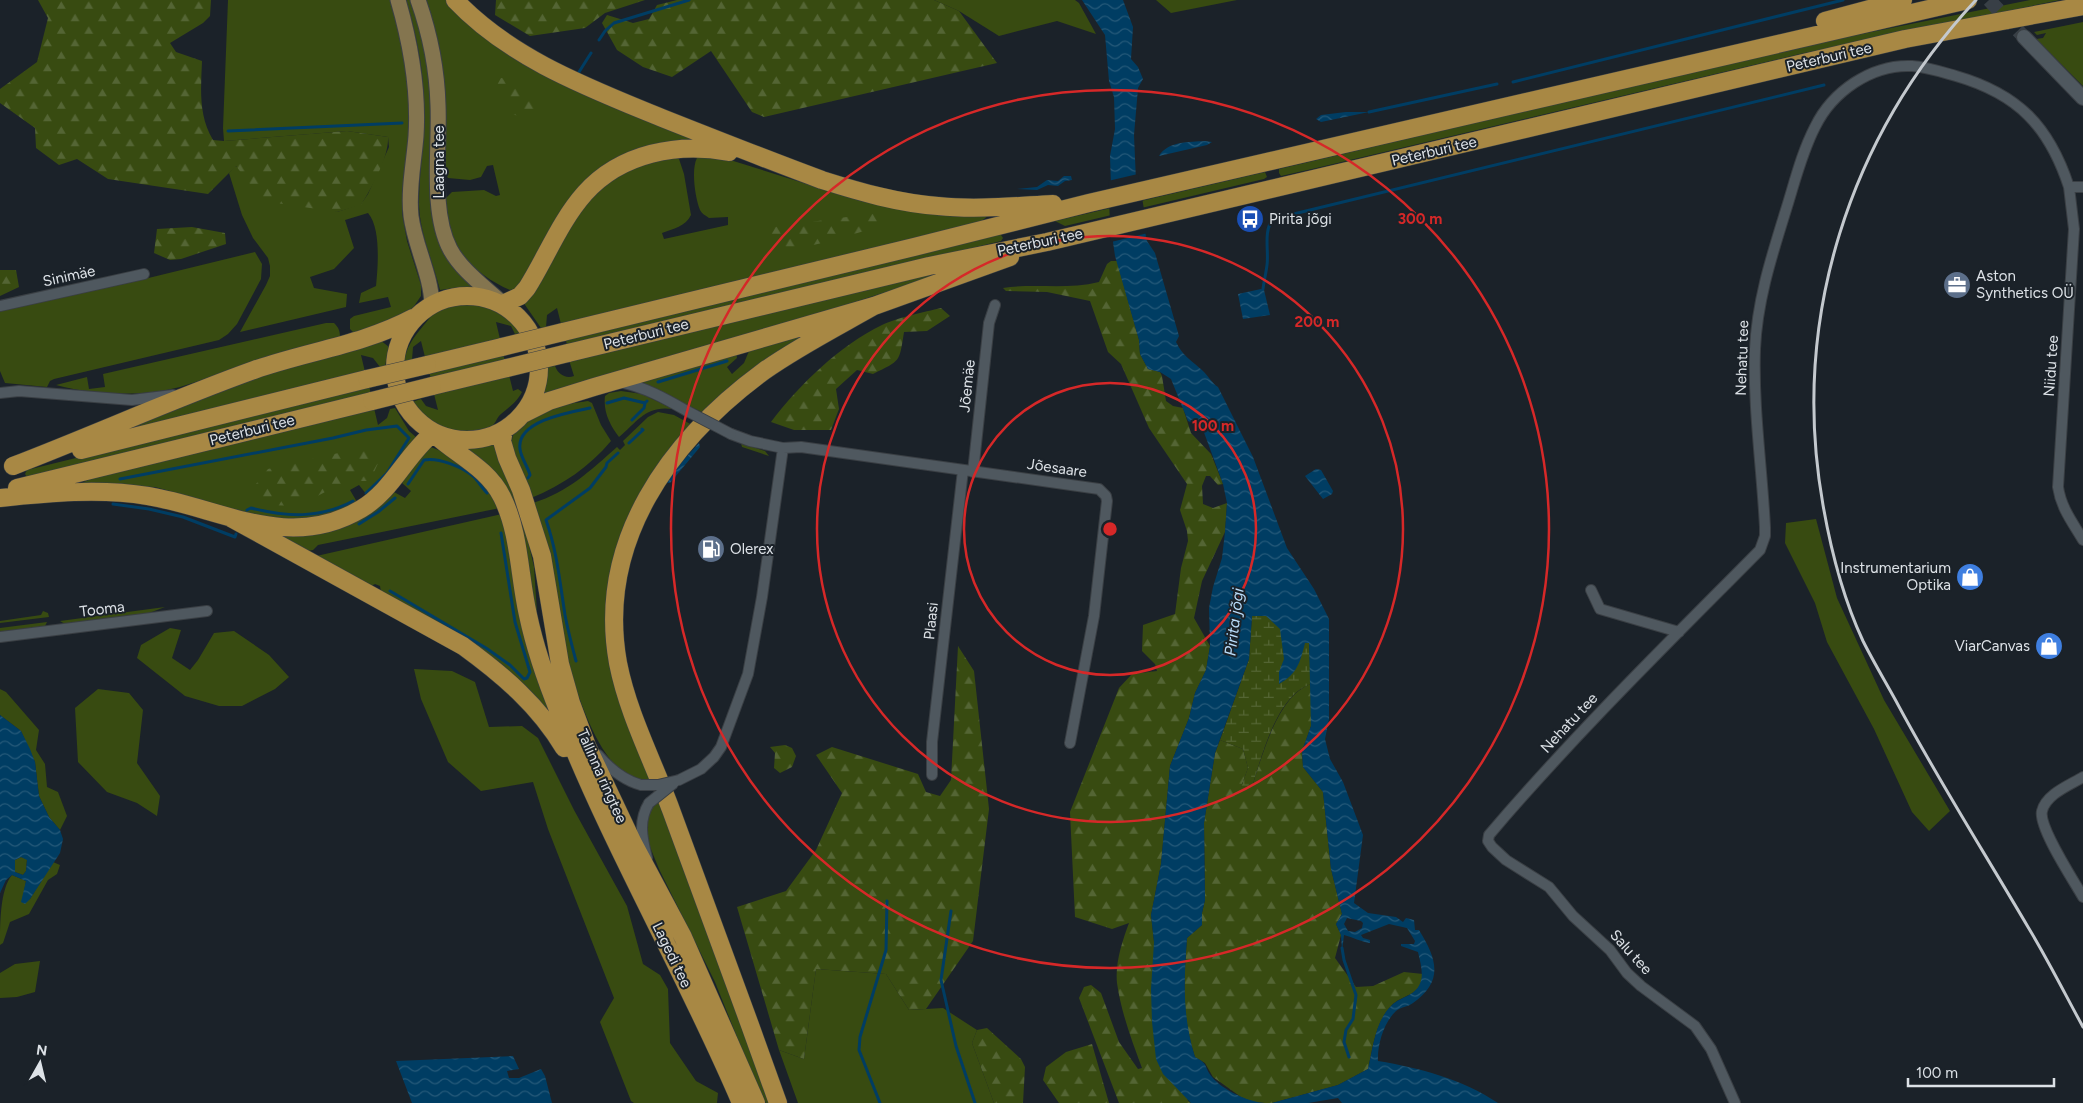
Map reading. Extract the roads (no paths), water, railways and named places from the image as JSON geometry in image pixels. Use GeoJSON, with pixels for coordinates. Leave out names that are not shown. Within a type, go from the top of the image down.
{"type":"FeatureCollection","features":[{"type":"Feature","properties":{"kind":"highway"},"geometry":{"type":"LineString","coordinates":[[455,0],[493,33],[533,60],[577,84],[762,158],[857,191],[896,200],[938,206],[996,207],[1089,203]]}},
{"type":"Feature","properties":{"kind":"highway"},"geometry":{"type":"LineString","coordinates":[[1762,46],[1828,19],[1903,0]]}},
{"type":"Feature","properties":{"kind":"highway","name":"Peterburi tee"},"geometry":{"type":"LineString","coordinates":[[7,467],[1089,203],[1762,46],[1968,0]]}},
{"type":"Feature","properties":{"kind":"highway","name":"Peterburi tee"},"geometry":{"type":"LineString","coordinates":[[0,492],[929,266],[1047,242],[1162,213],[1905,39],[2078,9]]}},
{"type":"Feature","properties":{"kind":"highway"},"geometry":{"type":"LineString","coordinates":[[503,304],[520,296],[527,288],[570,213],[585,194],[601,178],[609,173],[650,153],[684,147],[722,150],[762,158]]}},
{"type":"Feature","properties":{"kind":"highway"},"geometry":{"type":"LineString","coordinates":[[416,316],[405,330],[396,354],[394,377],[401,400],[414,419],[434,433],[449,439],[466,441],[483,439],[504,430],[522,414],[549,401],[874,306],[983,268],[1047,242]]}},
{"type":"Feature","properties":{"kind":"highway"},"geometry":{"type":"LineString","coordinates":[[7,467],[84,439],[190,393],[258,369],[388,332],[432,305],[450,298],[469,296],[503,304],[519,317],[530,335],[538,355],[538,376],[533,396],[522,414]]}},
{"type":"Feature","properties":{"kind":"highway"},"geometry":{"type":"LineString","coordinates":[[778,1103],[670,806],[625,691],[614,634],[617,580],[626,544],[638,513],[661,474],[686,442],[719,409],[764,371],[874,306]]}},
{"type":"Feature","properties":{"kind":"highway","name":"Tallinna ringtee"},"geometry":{"type":"LineString","coordinates":[[504,430],[502,441],[506,458],[521,490],[542,556],[560,664],[571,704],[587,746],[629,835],[683,937],[756,1103]]}},
{"type":"Feature","properties":{"kind":"highway"},"geometry":{"type":"LineString","coordinates":[[0,498],[73,492],[123,493],[174,501],[232,518],[283,528],[302,528],[342,519],[362,509],[393,482],[423,441],[434,433]]}},
{"type":"Feature","properties":{"kind":"highway","name":"Tallinna ringtee"},"geometry":{"type":"LineString","coordinates":[[434,433],[447,446],[467,458],[483,472],[502,496],[511,522],[528,614],[542,667],[570,741],[600,808]]}},
{"type":"Feature","properties":{"kind":"highway"},"geometry":{"type":"LineString","coordinates":[[232,518],[463,646],[494,669],[523,694],[552,727],[600,808]]}},
{"type":"Feature","properties":{"kind":"highway","name":"Lagedi tee"},"geometry":{"type":"LineString","coordinates":[[600,808],[718,1049],[741,1103]]}},
{"type":"Feature","properties":{"kind":"main road","name":"Laagna tee"},"geometry":{"type":"LineString","coordinates":[[398,0],[410,46],[415,79],[416,135],[411,216],[418,248],[432,289],[432,305]]}},
{"type":"Feature","properties":{"kind":"main road","name":"Laagna tee"},"geometry":{"type":"LineString","coordinates":[[418,0],[425,21],[438,85],[438,202],[444,237],[458,261],[503,304]]}},
{"type":"Feature","properties":{"kind":"street"},"geometry":{"type":"LineString","coordinates":[[2024,37],[2083,98]]}},
{"type":"Feature","properties":{"kind":"street","name":"Nehatu tee"},"geometry":{"type":"LineString","coordinates":[[1489,835],[1536,780],[1763,545],[1765,527],[1754,373],[1758,320],[1766,274],[1787,206],[1815,127],[1826,109],[1840,93],[1880,70],[1896,67],[1927,68],[1991,88],[2008,98],[2037,124],[2061,162],[2069,186]]}},
{"type":"Feature","properties":{"kind":"street"},"geometry":{"type":"LineString","coordinates":[[2069,186],[2083,187]]}},
{"type":"Feature","properties":{"kind":"street","name":"Niidu tee"},"geometry":{"type":"LineString","coordinates":[[2069,186],[2073,238],[2058,488],[2064,509],[2083,540]]}},
{"type":"Feature","properties":{"kind":"street","name":"Sinimäe"},"geometry":{"type":"LineString","coordinates":[[0,306],[144,274]]}},
{"type":"Feature","properties":{"kind":"street","name":"Jõemäe"},"geometry":{"type":"LineString","coordinates":[[968,471],[989,323],[995,305]]}},
{"type":"Feature","properties":{"kind":"street","name":"Jõesaare"},"geometry":{"type":"LineString","coordinates":[[614,381],[632,385],[656,394],[731,434],[750,442],[783,448],[801,447],[1099,489],[1106,496],[1094,616],[1070,743]]}},
{"type":"Feature","properties":{"kind":"street"},"geometry":{"type":"LineString","coordinates":[[0,393],[26,392],[132,400],[190,393]]}},
{"type":"Feature","properties":{"kind":"street"},"geometry":{"type":"LineString","coordinates":[[653,878],[642,832],[642,819],[649,803],[679,780],[701,769],[714,758],[721,747],[748,674],[761,605],[783,448]]}},
{"type":"Feature","properties":{"kind":"street","name":"Plaasi"},"geometry":{"type":"LineString","coordinates":[[932,775],[932,742],[968,471]]}},
{"type":"Feature","properties":{"kind":"street"},"geometry":{"type":"LineString","coordinates":[[1591,590],[1600,609],[1679,632]]}},
{"type":"Feature","properties":{"kind":"street","name":"Tooma"},"geometry":{"type":"LineString","coordinates":[[0,637],[207,611]]}},
{"type":"Feature","properties":{"kind":"street"},"geometry":{"type":"LineString","coordinates":[[587,746],[605,764],[630,782],[641,785],[658,785],[679,780]]}},
{"type":"Feature","properties":{"kind":"street"},"geometry":{"type":"LineString","coordinates":[[2083,777],[2055,794],[2046,803],[2042,811],[2042,821],[2046,832],[2083,897]]}},
{"type":"Feature","properties":{"kind":"street","name":"Salu tee"},"geometry":{"type":"LineString","coordinates":[[1489,835],[1488,841],[1492,847],[1506,860],[1549,887],[1574,916],[1610,950],[1640,986],[1695,1026],[1711,1049],[1735,1103]]}},
{"type":"Feature","properties":{"kind":"water"},"geometry":{"type":"Polygon","coordinates":[[[1082,0],[1123,0],[1133,27],[1131,59],[1138,67],[1143,79],[1138,88],[1134,135],[1136,181],[1147,241],[1155,253],[1179,336],[1176,342],[1185,355],[1218,387],[1253,457],[1287,548],[1314,589],[1329,619],[1329,719],[1325,739],[1330,759],[1343,782],[1363,835],[1354,903],[1368,913],[1396,917],[1403,922],[1406,918],[1414,920],[1415,930],[1419,930],[1433,960],[1433,978],[1430,986],[1413,1003],[1396,1011],[1388,1021],[1380,1041],[1378,1061],[1409,1067],[1455,1081],[1498,1103],[1342,1103],[1338,1098],[1308,1103],[1272,1103],[1338,1085],[1368,1069],[1378,1027],[1386,1011],[1415,991],[1419,986],[1422,976],[1418,952],[1401,946],[1401,944],[1414,944],[1415,941],[1407,928],[1389,924],[1361,935],[1363,938],[1370,940],[1370,943],[1344,935],[1342,951],[1341,935],[1336,924],[1342,914],[1331,869],[1323,792],[1303,767],[1302,751],[1311,726],[1309,643],[1305,643],[1294,672],[1279,684],[1279,672],[1284,659],[1280,629],[1266,616],[1252,616],[1249,659],[1215,753],[1204,823],[1205,900],[1202,925],[1187,938],[1185,983],[1188,1027],[1195,1057],[1205,1064],[1209,1073],[1217,1082],[1229,1091],[1244,1098],[1265,1103],[1191,1103],[1163,1074],[1156,1059],[1152,1022],[1151,989],[1154,942],[1151,915],[1161,864],[1170,766],[1189,718],[1195,693],[1206,670],[1210,646],[1209,608],[1222,558],[1227,503],[1223,484],[1202,427],[1188,421],[1171,379],[1160,372],[1148,369],[1140,354],[1139,340],[1115,256],[1113,242],[1110,156],[1115,129],[1114,97],[1109,81],[1105,35],[1082,0]],[[1347,918],[1344,924],[1348,931],[1355,932],[1362,928],[1363,923],[1347,918]]]}},
{"type":"Feature","properties":{"kind":"water"},"geometry":{"type":"Polygon","coordinates":[[[1369,112],[1321,122],[1316,119],[1321,115],[1369,112]]]}},
{"type":"Feature","properties":{"kind":"water"},"geometry":{"type":"Polygon","coordinates":[[[1205,141],[1212,142],[1207,145],[1159,156],[1168,147],[1173,145],[1205,141]]]}},
{"type":"Feature","properties":{"kind":"water"},"geometry":{"type":"Polygon","coordinates":[[[1064,176],[1071,176],[1072,180],[1065,181],[1058,186],[1048,185],[1037,190],[1017,189],[1037,187],[1047,180],[1058,181],[1064,176]]]}},
{"type":"Feature","properties":{"kind":"water"},"geometry":{"type":"Polygon","coordinates":[[[1264,290],[1270,315],[1243,319],[1238,294],[1264,290]]]}},
{"type":"Feature","properties":{"kind":"water"},"geometry":{"type":"Polygon","coordinates":[[[699,443],[700,447],[670,483],[666,483],[668,477],[699,443]]]}},
{"type":"Feature","properties":{"kind":"water"},"geometry":{"type":"Polygon","coordinates":[[[1316,469],[1321,470],[1333,491],[1332,494],[1323,499],[1305,476],[1316,469]]]}},
{"type":"Feature","properties":{"kind":"water"},"geometry":{"type":"Polygon","coordinates":[[[0,715],[21,731],[35,762],[39,796],[49,817],[60,830],[63,839],[60,853],[25,904],[21,902],[26,881],[12,875],[6,880],[0,893],[0,715]],[[21,857],[15,860],[15,872],[23,875],[26,871],[27,860],[21,857]]]}},
{"type":"Feature","properties":{"kind":"water"},"geometry":{"type":"Polygon","coordinates":[[[513,1056],[519,1069],[507,1071],[509,1078],[519,1078],[541,1069],[545,1076],[552,1103],[412,1103],[396,1061],[513,1056]]]}},
{"type":"Feature","properties":{"kind":"waterway"},"geometry":{"type":"LineString","coordinates":[[599,40],[614,23],[689,0]]}},
{"type":"Feature","properties":{"kind":"waterway"},"geometry":{"type":"LineString","coordinates":[[1513,82],[1843,0]]}},
{"type":"Feature","properties":{"kind":"waterway"},"geometry":{"type":"LineString","coordinates":[[579,72],[591,53]]}},
{"type":"Feature","properties":{"kind":"waterway"},"geometry":{"type":"LineString","coordinates":[[1369,112],[1497,84]]}},
{"type":"Feature","properties":{"kind":"waterway"},"geometry":{"type":"LineString","coordinates":[[1263,289],[1267,265],[1267,235],[1273,219],[1824,85]]}},
{"type":"Feature","properties":{"kind":"waterway"},"geometry":{"type":"LineString","coordinates":[[228,131],[402,123]]}},
{"type":"Feature","properties":{"kind":"waterway"},"geometry":{"type":"LineString","coordinates":[[658,382],[727,361]]}},
{"type":"Feature","properties":{"kind":"waterway"},"geometry":{"type":"LineString","coordinates":[[607,403],[624,398],[645,403]]}},
{"type":"Feature","properties":{"kind":"waterway"},"geometry":{"type":"LineString","coordinates":[[632,420],[644,408],[647,401]]}},
{"type":"Feature","properties":{"kind":"waterway"},"geometry":{"type":"LineString","coordinates":[[528,478],[530,475],[520,449],[521,439],[526,431],[558,415],[590,408]]}},
{"type":"Feature","properties":{"kind":"waterway"},"geometry":{"type":"LineString","coordinates":[[120,479],[366,430],[397,426],[409,438],[387,473],[366,493]]}},
{"type":"Feature","properties":{"kind":"waterway"},"geometry":{"type":"LineString","coordinates":[[629,443],[642,429]]}},
{"type":"Feature","properties":{"kind":"waterway"},"geometry":{"type":"LineString","coordinates":[[576,661],[565,615],[556,555],[546,520],[590,488],[607,463],[618,453]]}},
{"type":"Feature","properties":{"kind":"waterway"},"geometry":{"type":"LineString","coordinates":[[408,484],[424,460],[430,459],[457,466],[469,473],[487,493]]}},
{"type":"Feature","properties":{"kind":"waterway"},"geometry":{"type":"LineString","coordinates":[[359,524],[395,498]]}},
{"type":"Feature","properties":{"kind":"waterway"},"geometry":{"type":"LineString","coordinates":[[247,510],[251,508],[303,515],[328,511],[353,501]]}},
{"type":"Feature","properties":{"kind":"waterway"},"geometry":{"type":"LineString","coordinates":[[113,504],[149,509],[183,517],[235,537],[236,534]]}},
{"type":"Feature","properties":{"kind":"waterway"},"geometry":{"type":"LineString","coordinates":[[390,591],[486,648],[510,665],[524,679],[527,678],[530,672],[515,622],[501,533]]}},
{"type":"Feature","properties":{"kind":"waterway"},"geometry":{"type":"LineString","coordinates":[[880,1103],[859,1050],[860,1037],[886,950],[887,901]]}},
{"type":"Feature","properties":{"kind":"waterway"},"geometry":{"type":"LineString","coordinates":[[951,911],[941,980],[956,1046],[975,1103]]}},
{"type":"Feature","properties":{"kind":"waterway"},"geometry":{"type":"LineString","coordinates":[[1342,948],[1344,960],[1356,995],[1353,1019],[1346,1030],[1344,1042],[1349,1057]]}},
{"type":"Feature","properties":{"kind":"tunnel"},"geometry":{"type":"LineString","coordinates":[[1989,0],[2024,37]]}},
{"type":"Feature","properties":{"kind":"railway"},"geometry":{"type":"LineString","coordinates":[[1976,0],[1932,53],[1894,111],[1863,171],[1840,234],[1823,300],[1815,367],[1815,436],[1823,505],[1830,540],[1838,574],[1863,641],[1928,758],[2042,952],[2083,1027]]}},
{"type":"Feature","properties":{"kind":"place","name":"Pirita jõgi"},"geometry":{"type":"Point","coordinates":[1250,219]}},
{"type":"Feature","properties":{"kind":"place","name":"Aston Synthetics OÜ"},"geometry":{"type":"Point","coordinates":[1957,285]}},
{"type":"Feature","properties":{"kind":"place","name":"Olerex"},"geometry":{"type":"Point","coordinates":[711,549]}},
{"type":"Feature","properties":{"kind":"place","name":"Instrumentarium Optika"},"geometry":{"type":"Point","coordinates":[1970,577]}},
{"type":"Feature","properties":{"kind":"place","name":"ViarCanvas"},"geometry":{"type":"Point","coordinates":[2049,646]}}]}
